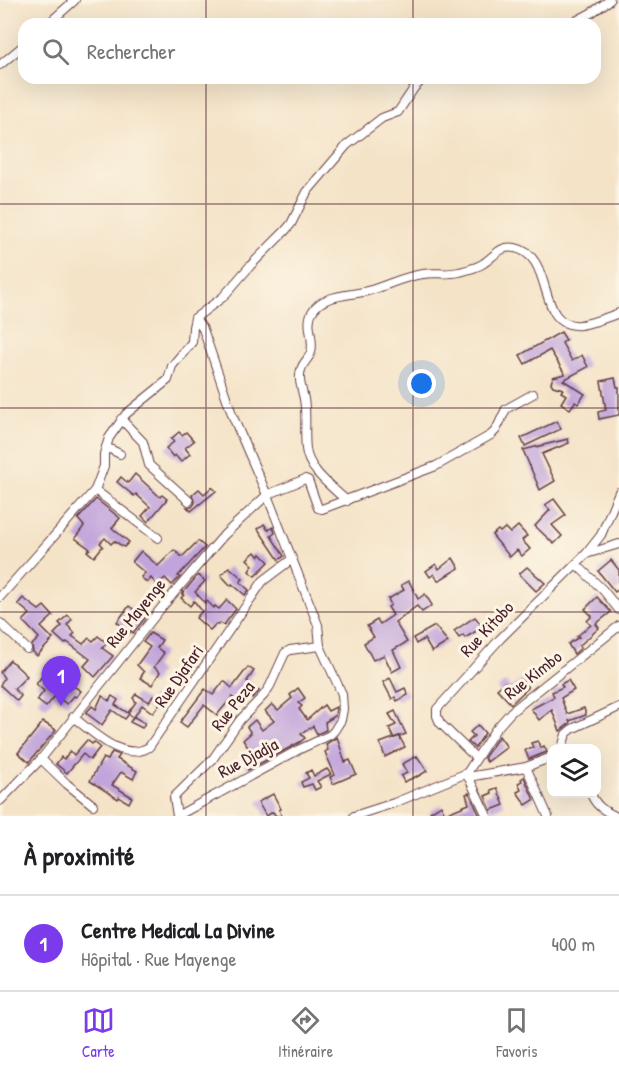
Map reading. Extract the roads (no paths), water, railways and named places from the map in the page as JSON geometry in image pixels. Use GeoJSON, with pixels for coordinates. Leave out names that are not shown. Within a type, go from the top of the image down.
{"type":"FeatureCollection","features":[{"type":"Feature","properties":{"kind":"street"},"geometry":{"type":"LineString","coordinates":[[55,18],[75,0]]}},
{"type":"Feature","properties":{"kind":"street"},"geometry":{"type":"LineString","coordinates":[[581,18],[610,0]]}},
{"type":"Feature","properties":{"kind":"street"},"geometry":{"type":"LineString","coordinates":[[0,65],[18,50]]}},
{"type":"Feature","properties":{"kind":"street"},"geometry":{"type":"LineString","coordinates":[[0,597],[94,489],[104,466],[106,447],[121,419],[165,384],[172,366],[192,342],[195,318],[223,297],[285,231],[307,192],[347,146],[382,118],[398,112],[419,84]]}},
{"type":"Feature","properties":{"kind":"street"},"geometry":{"type":"LineString","coordinates":[[347,501],[311,465],[306,448],[305,407],[300,369],[311,352],[310,318],[313,310],[321,303],[422,274],[447,274],[475,268],[502,249],[514,248],[525,251],[532,257],[537,265],[552,310],[559,319],[577,325],[619,313]]}},
{"type":"Feature","properties":{"kind":"street"},"geometry":{"type":"LineString","coordinates":[[195,318],[203,329],[233,417],[267,495],[318,625],[320,646]]}},
{"type":"Feature","properties":{"kind":"street"},"geometry":{"type":"LineString","coordinates":[[267,495],[305,479],[308,480],[317,505],[320,509],[326,509],[436,466],[491,435],[496,430],[506,409],[533,394]]}},
{"type":"Feature","properties":{"kind":"street"},"geometry":{"type":"LineString","coordinates":[[121,419],[143,442],[149,465],[189,501]]}},
{"type":"Feature","properties":{"kind":"street"},"geometry":{"type":"LineString","coordinates":[[106,447],[120,454]]}},
{"type":"Feature","properties":{"kind":"street"},"geometry":{"type":"LineString","coordinates":[[94,489],[158,538]]}},
{"type":"Feature","properties":{"kind":"street"},"geometry":{"type":"LineString","coordinates":[[586,554],[601,535],[619,492]]}},
{"type":"Feature","properties":{"kind":"street","name":"Rue Mayenge"},"geometry":{"type":"LineString","coordinates":[[0,801],[41,759],[187,577],[224,535],[267,495]]}},
{"type":"Feature","properties":{"kind":"street","name":"Rue Kitobo"},"geometry":{"type":"LineString","coordinates":[[477,758],[440,723],[437,709],[500,639],[586,554],[619,544]]}},
{"type":"Feature","properties":{"kind":"street","name":"Rue Djafari"},"geometry":{"type":"LineString","coordinates":[[73,717],[117,747],[131,752],[142,752],[149,747],[263,581],[292,559]]}},
{"type":"Feature","properties":{"kind":"street"},"geometry":{"type":"LineString","coordinates":[[576,564],[603,590],[619,610]]}},
{"type":"Feature","properties":{"kind":"street"},"geometry":{"type":"LineString","coordinates":[[0,623],[27,649]]}},
{"type":"Feature","properties":{"kind":"street","name":"Rue Kimbo"},"geometry":{"type":"LineString","coordinates":[[467,775],[495,730],[511,712],[619,626]]}},
{"type":"Feature","properties":{"kind":"street","name":"Rue Djadja"},"geometry":{"type":"LineString","coordinates":[[177,816],[334,731],[341,720],[342,694],[320,646]]}},
{"type":"Feature","properties":{"kind":"street","name":"Rue Peza"},"geometry":{"type":"LineString","coordinates":[[177,816],[173,799],[180,789],[216,755],[234,728],[264,695],[285,653],[290,650],[320,646]]}},
{"type":"Feature","properties":{"kind":"street"},"geometry":{"type":"LineString","coordinates":[[563,744],[566,734],[588,720],[619,707]]}},
{"type":"Feature","properties":{"kind":"street"},"geometry":{"type":"LineString","coordinates":[[41,759],[93,805]]}},
{"type":"Feature","properties":{"kind":"street"},"geometry":{"type":"LineString","coordinates":[[354,816],[467,775],[526,767],[547,760]]}},
{"type":"Feature","properties":{"kind":"street"},"geometry":{"type":"LineString","coordinates":[[526,767],[548,816]]}},
{"type":"Feature","properties":{"kind":"street"},"geometry":{"type":"LineString","coordinates":[[467,775],[486,816]]}},
{"type":"Feature","properties":{"kind":"street"},"geometry":{"type":"LineString","coordinates":[[593,798],[602,809],[615,816]]}},
{"type":"Feature","properties":{"kind":"place","name":"Centre Medical La Divine"},"geometry":{"type":"Point","coordinates":[61,706]}}]}
